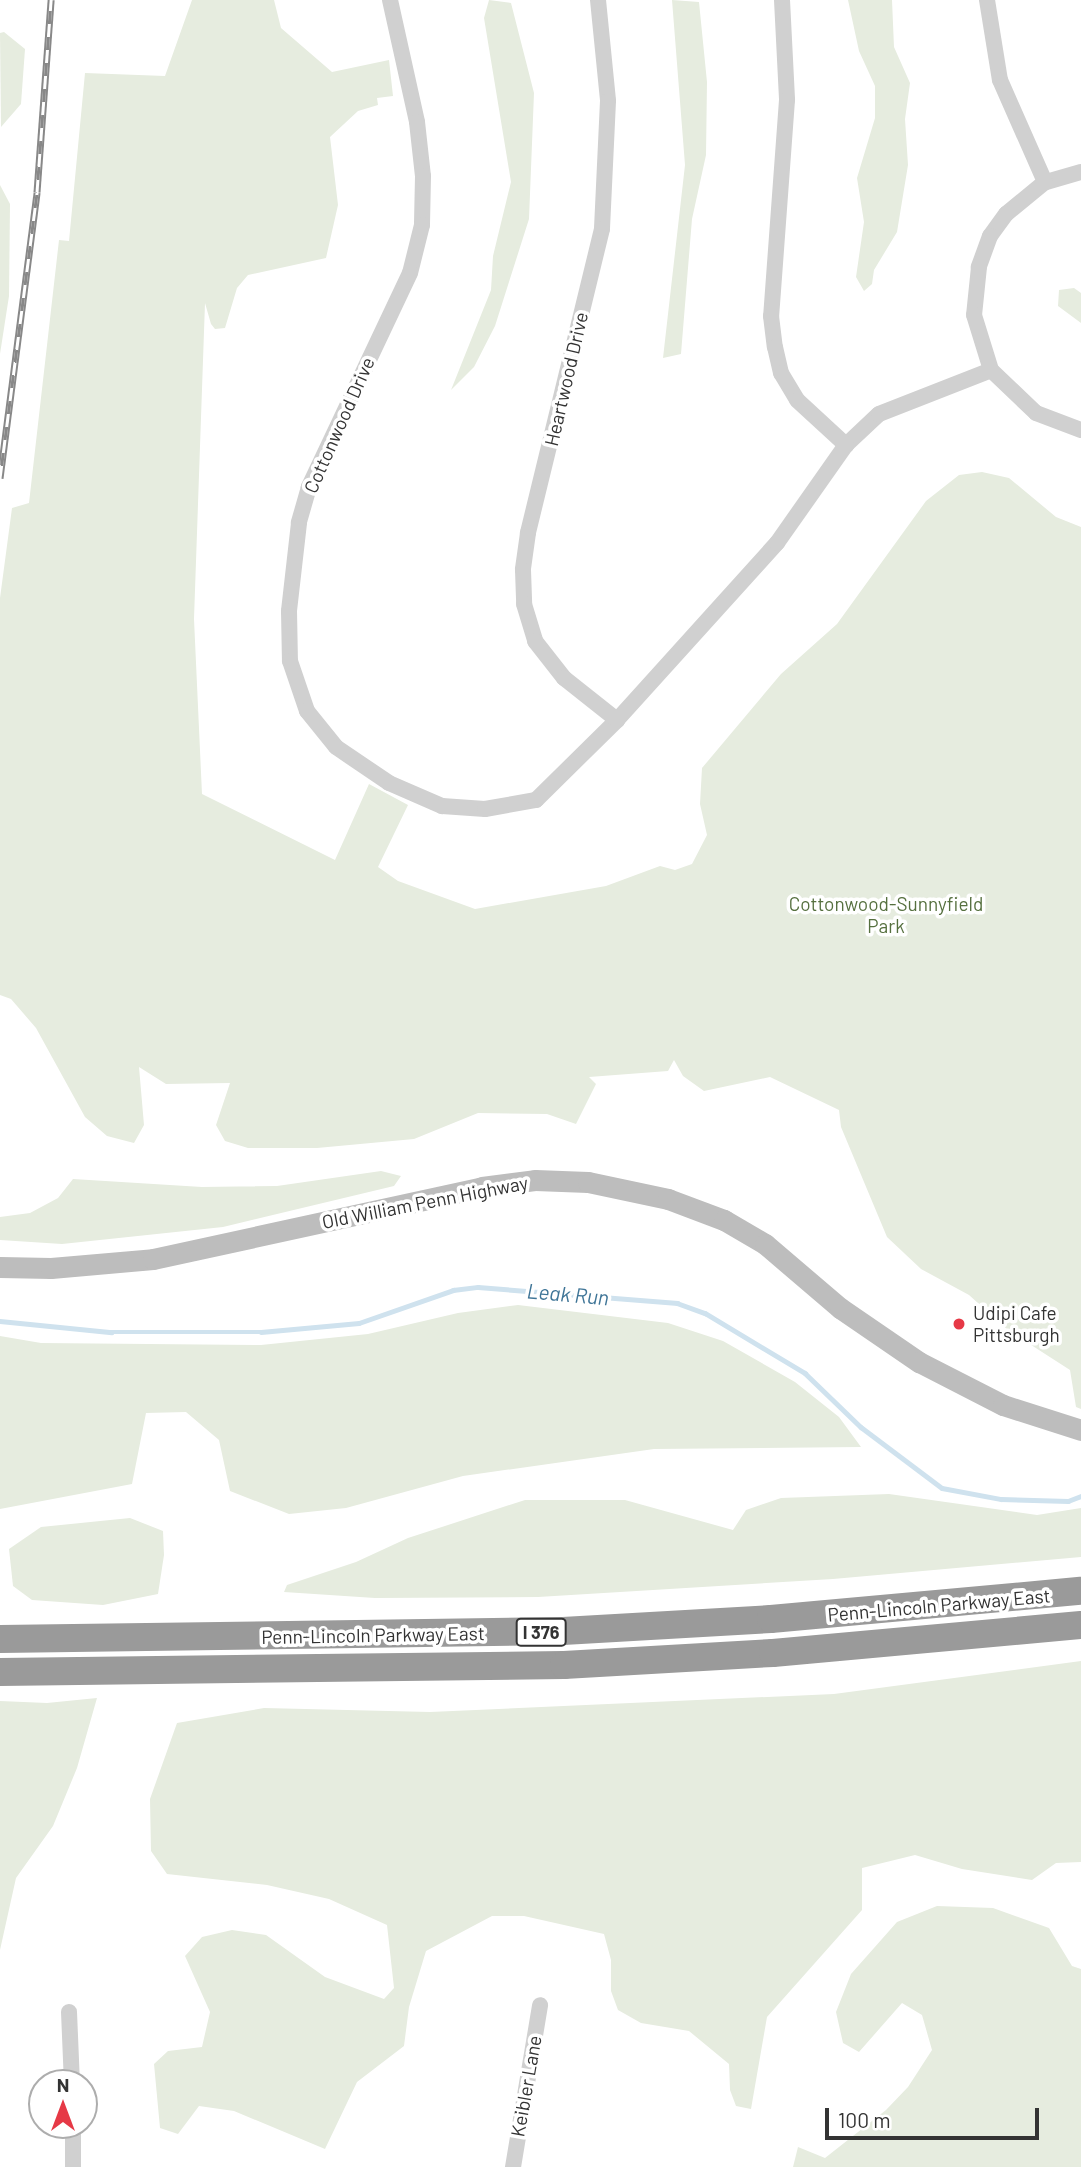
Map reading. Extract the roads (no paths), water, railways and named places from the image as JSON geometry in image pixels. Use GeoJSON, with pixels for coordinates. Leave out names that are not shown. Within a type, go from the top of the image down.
{"type":"FeatureCollection","features":[{"type":"Feature","properties":{"kind":"highway","name":"Penn-Lincoln Parkway East"},"geometry":{"type":"LineString","coordinates":[[0,1639],[563,1631],[771,1619],[1081,1591]]}},
{"type":"Feature","properties":{"kind":"highway","name":"Penn-Lincoln Parkway East"},"geometry":{"type":"LineString","coordinates":[[0,1672],[577,1664],[877,1645],[1081,1625]]}},
{"type":"Feature","properties":{"kind":"main road","name":"Old William Penn Highway"},"geometry":{"type":"LineString","coordinates":[[0,1267],[51,1268],[153,1259],[482,1187],[535,1180],[588,1182],[668,1199],[724,1220],[765,1244],[840,1308],[919,1363],[1003,1405],[1081,1430]]}},
{"type":"Feature","properties":{"kind":"street","name":"Cottonwood Drive"},"geometry":{"type":"LineString","coordinates":[[390,0],[417,122],[422,225],[410,273],[309,487],[291,573],[290,661],[307,711],[336,747],[389,783],[442,806],[485,809],[536,800],[617,720],[777,543],[846,445],[879,414],[991,370]]}},
{"type":"Feature","properties":{"kind":"street","name":"Heartwood Drive"},"geometry":{"type":"LineString","coordinates":[[598,0],[608,101],[602,229],[528,533],[523,570],[524,604],[535,641],[564,678],[617,720]]}},
{"type":"Feature","properties":{"kind":"street"},"geometry":{"type":"LineString","coordinates":[[782,0],[787,100],[771,316],[775,347],[781,373],[797,400],[846,445]]}},
{"type":"Feature","properties":{"kind":"street"},"geometry":{"type":"LineString","coordinates":[[987,0],[1000,80],[1045,181]]}},
{"type":"Feature","properties":{"kind":"street"},"geometry":{"type":"LineString","coordinates":[[1081,172],[1045,181],[1006,214],[990,236],[979,267],[974,315],[991,370],[1036,413],[1081,429]]}},
{"type":"Feature","properties":{"kind":"street","name":"Keibler Lane"},"geometry":{"type":"LineString","coordinates":[[513,2167],[540,2005]]}},
{"type":"Feature","properties":{"kind":"street"},"geometry":{"type":"LineString","coordinates":[[69,2012],[71,2069]]}},
{"type":"Feature","properties":{"kind":"street"},"geometry":{"type":"LineString","coordinates":[[73,2139],[73,2167]]}},
{"type":"Feature","properties":{"kind":"waterway","name":"Leak Run"},"geometry":{"type":"LineString","coordinates":[[0,1321],[111,1332],[261,1332],[359,1323],[453,1290],[478,1287],[677,1303],[705,1313],[805,1373],[861,1427],[942,1488],[1001,1499],[1068,1501],[1081,1496]]}},
{"type":"Feature","properties":{"kind":"railway"},"geometry":{"type":"LineString","coordinates":[[0,478],[37,192],[51,0]]}},
{"type":"Feature","properties":{"kind":"place","name":"Udipi Cafe Pittsburgh"},"geometry":{"type":"Point","coordinates":[959,1324]}},
{"type":"Feature","properties":{"kind":"park label","name":"Cottonwood-Sunnyfield Park"},"geometry":{"type":"Point","coordinates":[886,915]}}]}
